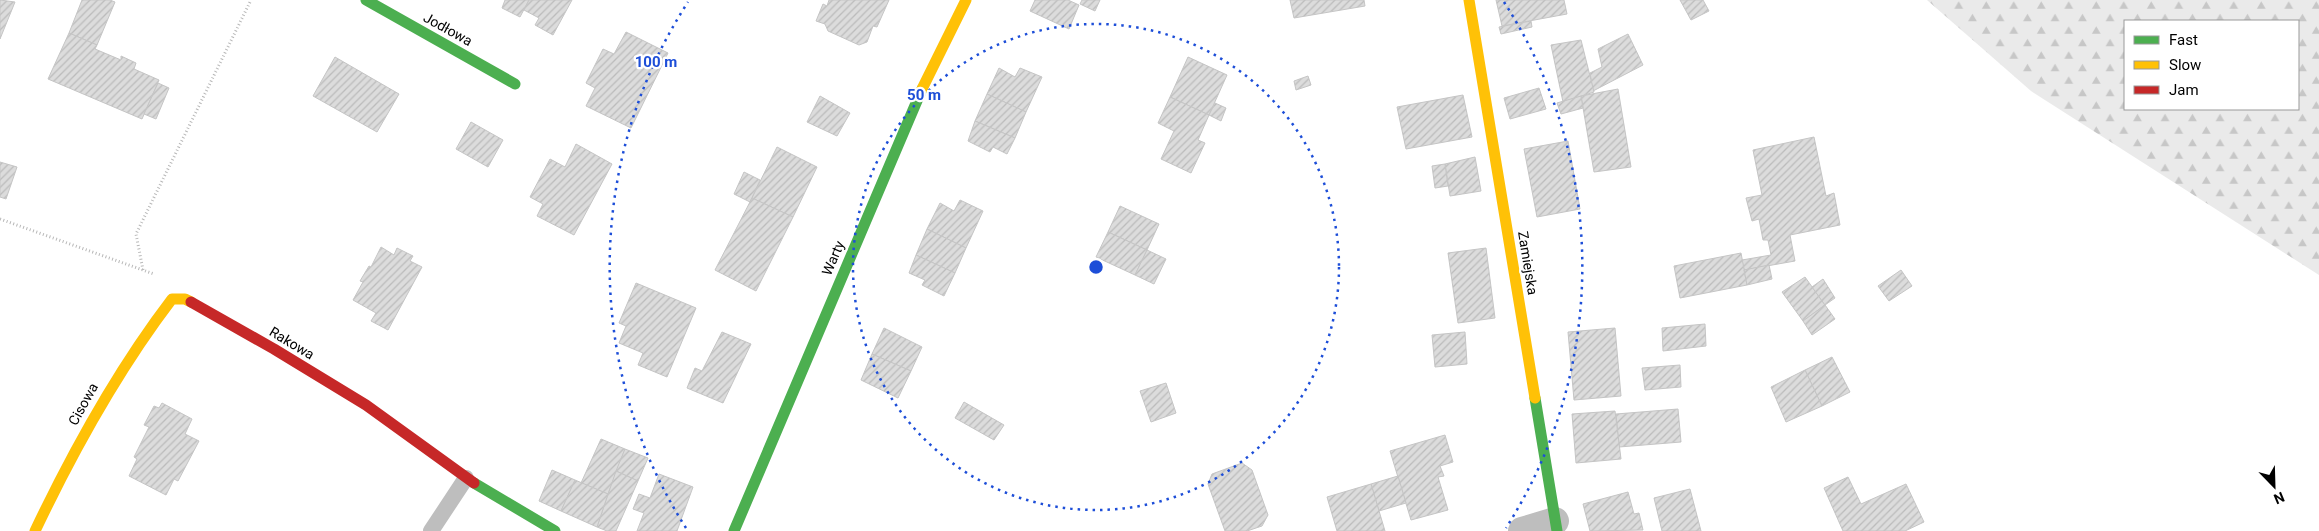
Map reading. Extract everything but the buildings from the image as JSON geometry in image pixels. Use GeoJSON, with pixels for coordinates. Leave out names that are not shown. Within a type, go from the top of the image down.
{"type":"FeatureCollection","features":[{"type":"Feature","properties":{"kind":"street","name":"Jodłowa"},"geometry":{"type":"LineString","coordinates":[[366,0],[515,84]]}},
{"type":"Feature","properties":{"kind":"street","name":"Warty"},"geometry":{"type":"LineString","coordinates":[[734,531],[932,66],[966,0]]}},
{"type":"Feature","properties":{"kind":"street","name":"Zamiejska"},"geometry":{"type":"LineString","coordinates":[[1469,0],[1556,526]]}},
{"type":"Feature","properties":{"kind":"street","name":"Rakowa"},"geometry":{"type":"LineString","coordinates":[[172,299],[186,298],[274,349],[366,405],[466,478],[555,531]]}},
{"type":"Feature","properties":{"kind":"street","name":"Cisowa"},"geometry":{"type":"LineString","coordinates":[[35,531],[104,395],[151,325],[172,299]]}},
{"type":"Feature","properties":{"kind":"street"},"geometry":{"type":"LineString","coordinates":[[1522,531],[1556,526]]}},
{"type":"Feature","properties":{"kind":"lane"},"geometry":{"type":"LineString","coordinates":[[431,531],[466,478]]}},
{"type":"Feature","properties":{"kind":"path"},"geometry":{"type":"LineString","coordinates":[[143,270],[136,234],[252,0]]}},
{"type":"Feature","properties":{"kind":"path"},"geometry":{"type":"LineString","coordinates":[[0,219],[154,273],[172,299]]}},
{"type":"Feature","properties":{"kind":"green space"},"geometry":{"type":"Polygon","coordinates":[[[1927,0],[2319,0],[2319,275],[2031,91],[1927,0]]]}},
{"type":"Feature","properties":{"kind":"traffic: fast"},"geometry":{"type":"LineString","coordinates":[[366,0],[515,84]]}},
{"type":"Feature","properties":{"kind":"traffic: fast"},"geometry":{"type":"LineString","coordinates":[[734,531],[922,89]]}},
{"type":"Feature","properties":{"kind":"traffic: fast"},"geometry":{"type":"LineString","coordinates":[[1535,398],[1557,531]]}},
{"type":"Feature","properties":{"kind":"traffic: fast"},"geometry":{"type":"LineString","coordinates":[[474,483],[555,531]]}},
{"type":"Feature","properties":{"kind":"traffic: slow"},"geometry":{"type":"LineString","coordinates":[[922,89],[966,0]]}},
{"type":"Feature","properties":{"kind":"traffic: slow"},"geometry":{"type":"LineString","coordinates":[[1469,0],[1535,398]]}},
{"type":"Feature","properties":{"kind":"traffic: slow"},"geometry":{"type":"LineString","coordinates":[[35,531],[65,470],[98,411],[152,326],[172,299],[185,299],[191,302]]}},
{"type":"Feature","properties":{"kind":"traffic: jam"},"geometry":{"type":"LineString","coordinates":[[191,302],[274,349],[366,405],[474,483]]}}]}
